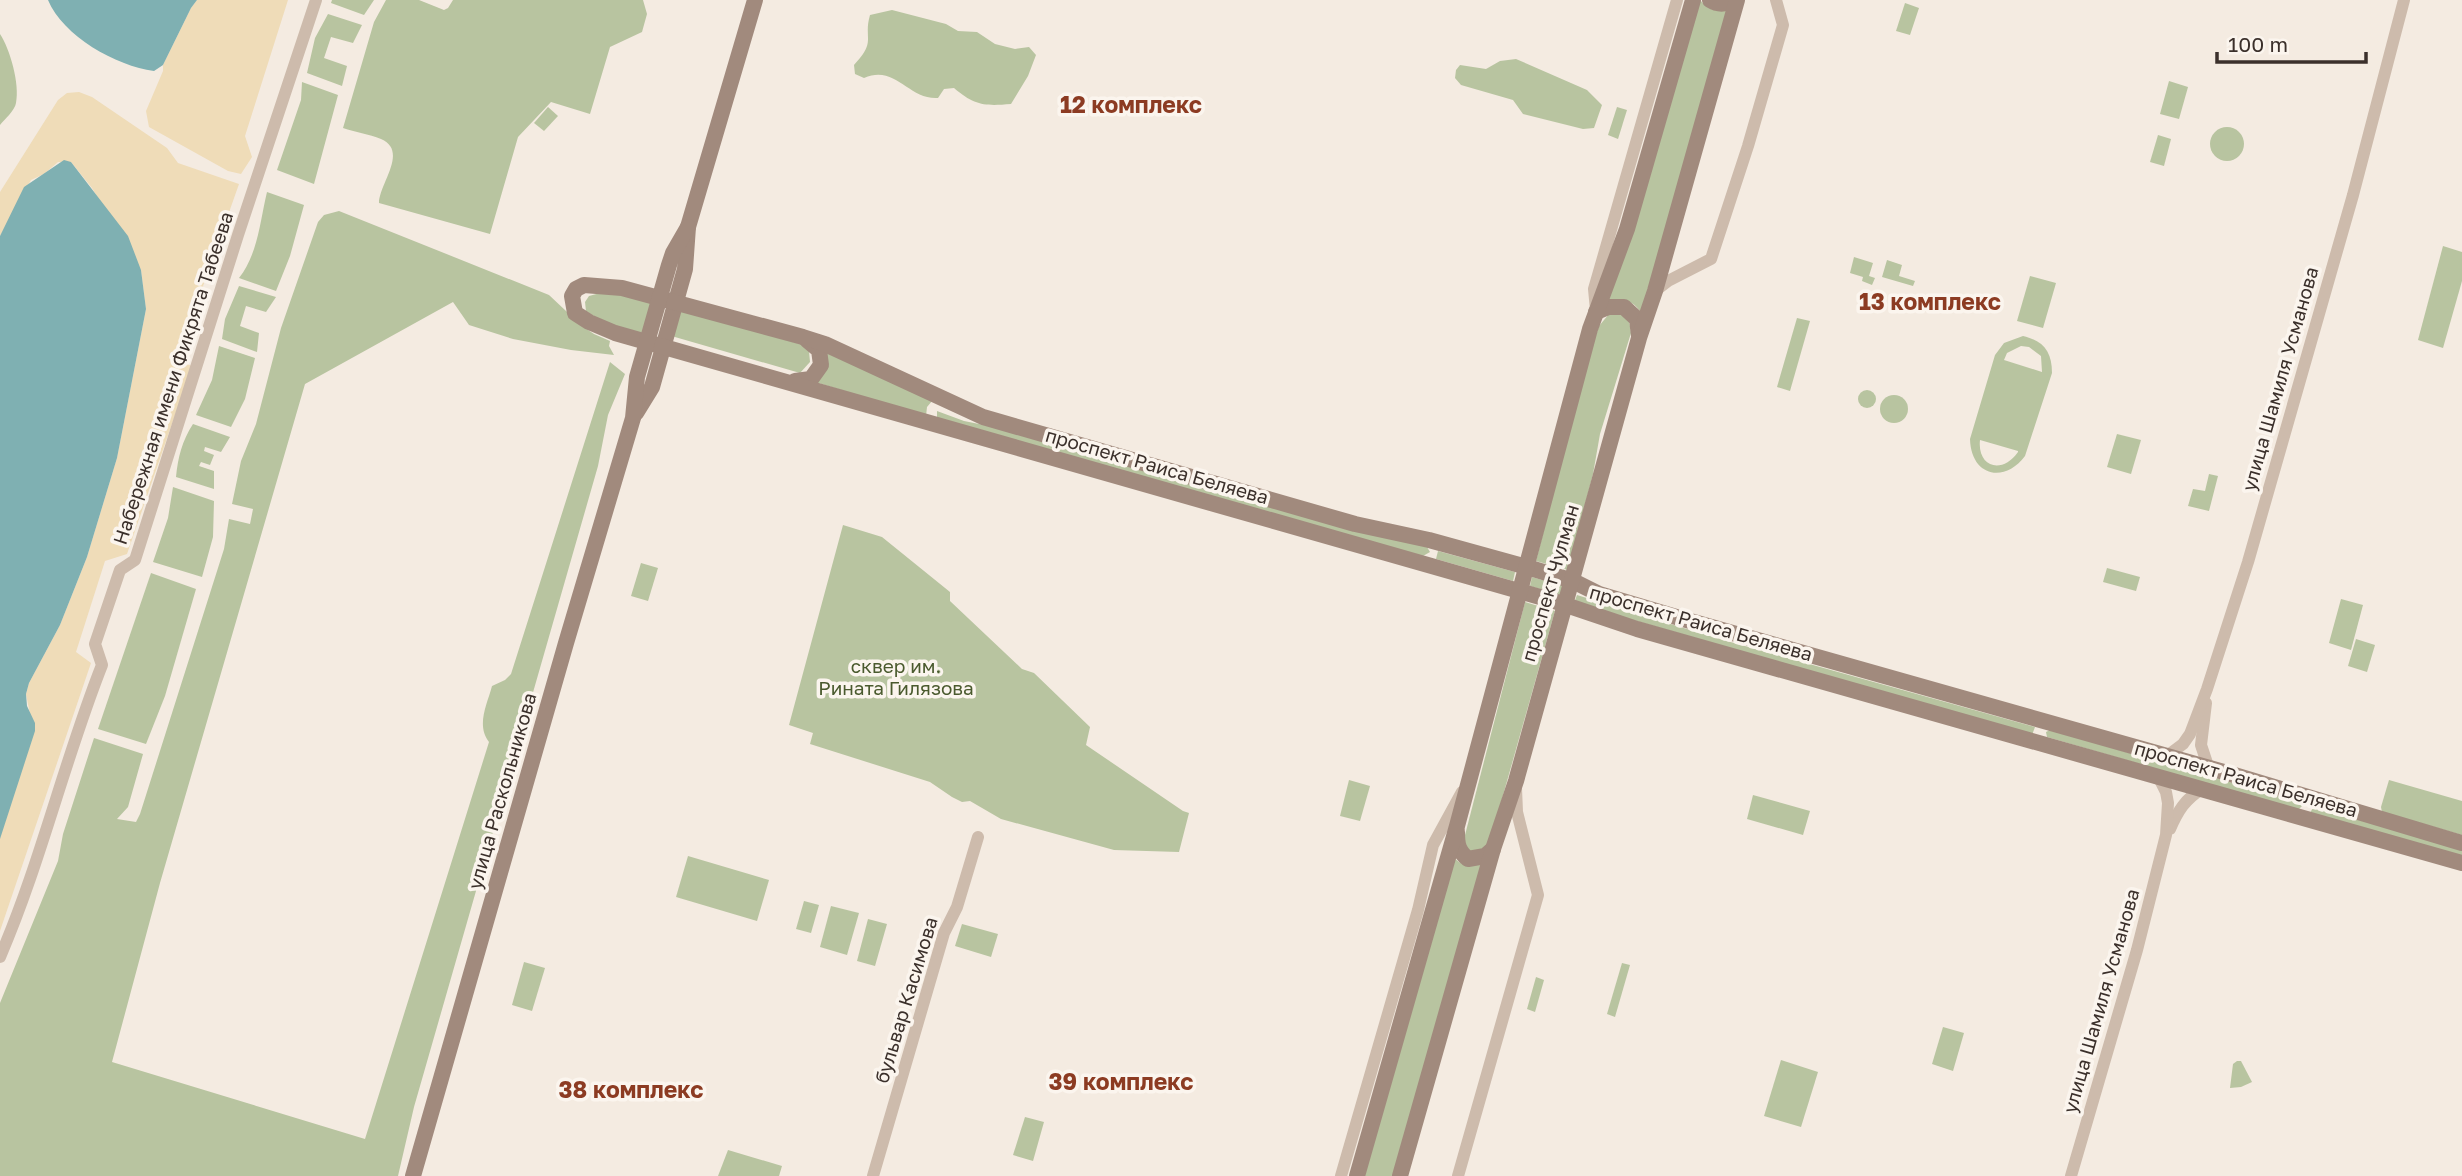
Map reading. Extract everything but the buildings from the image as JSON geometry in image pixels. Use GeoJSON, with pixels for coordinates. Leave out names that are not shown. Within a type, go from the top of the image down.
{"type":"FeatureCollection","features":[{"type":"Feature","properties":{"kind":"street","name":"Набережная имени Фикрята Табеева"},"geometry":{"type":"LineString","coordinates":[[0,957],[18,914],[79,723],[102,665],[94,644],[120,570],[135,560],[316,0]]}},
{"type":"Feature","properties":{"kind":"street","name":"улица Раскольникова"},"geometry":{"type":"LineString","coordinates":[[413,1176],[633,418],[638,377],[655,344],[668,300],[685,269],[688,227],[755,0]]}},
{"type":"Feature","properties":{"kind":"street"},"geometry":{"type":"LineString","coordinates":[[1639,338],[1637,319],[1624,307],[1608,307],[1596,312],[1594,289],[1677,0]]}},
{"type":"Feature","properties":{"kind":"street","name":"проспект Чулман"},"geometry":{"type":"LineString","coordinates":[[1357,1176],[1457,826],[1596,312],[1627,229],[1693,0]]}},
{"type":"Feature","properties":{"kind":"street"},"geometry":{"type":"LineString","coordinates":[[1710,0],[1718,4],[1735,0]]}},
{"type":"Feature","properties":{"kind":"street","name":"проспект Чулман"},"geometry":{"type":"LineString","coordinates":[[1400,1176],[1493,849],[1516,781],[1566,606],[1735,0]]}},
{"type":"Feature","properties":{"kind":"street"},"geometry":{"type":"LineString","coordinates":[[1655,292],[1711,259],[1748,146],[1783,25],[1776,0]]}},
{"type":"Feature","properties":{"kind":"street","name":"улица Шамиля Усманова"},"geometry":{"type":"LineString","coordinates":[[2168,757],[2190,734],[2248,562],[2353,195],[2404,0]]}},
{"type":"Feature","properties":{"kind":"street","name":"проспект Раиса Беляева"},"geometry":{"type":"LineString","coordinates":[[2462,843],[1683,619],[1599,594],[1573,581],[1527,567],[1429,540],[1355,524],[983,417],[825,344],[803,337],[628,289],[584,285],[576,289],[572,296],[575,313],[603,329],[1520,592],[1637,629],[2462,863]]}},
{"type":"Feature","properties":{"kind":"street"},"geometry":{"type":"LineString","coordinates":[[789,381],[811,379],[821,365],[819,349],[803,337]]}},
{"type":"Feature","properties":{"kind":"street"},"geometry":{"type":"LineString","coordinates":[[934,423],[931,408],[946,401]]}},
{"type":"Feature","properties":{"kind":"street"},"geometry":{"type":"LineString","coordinates":[[1419,564],[1427,561],[1434,553],[1429,540]]}},
{"type":"Feature","properties":{"kind":"street"},"geometry":{"type":"LineString","coordinates":[[2207,689],[2201,745],[2209,769]]}},
{"type":"Feature","properties":{"kind":"street"},"geometry":{"type":"LineString","coordinates":[[2046,744],[2039,736],[2038,730],[2044,725],[2053,724]]}},
{"type":"Feature","properties":{"kind":"street","name":"улица Шамиля Усманова"},"geometry":{"type":"LineString","coordinates":[[2158,776],[2166,792],[2166,835]]}},
{"type":"Feature","properties":{"kind":"street"},"geometry":{"type":"LineString","coordinates":[[1341,1176],[1418,910],[1433,845],[1468,779]]}},
{"type":"Feature","properties":{"kind":"street"},"geometry":{"type":"LineString","coordinates":[[1458,1176],[1538,895],[1517,811],[1516,781]]}},
{"type":"Feature","properties":{"kind":"street","name":"улица Шамиля Усманова"},"geometry":{"type":"LineString","coordinates":[[2071,1176],[2137,950],[2166,835],[2181,806],[2190,796],[2202,789]]}},
{"type":"Feature","properties":{"kind":"street"},"geometry":{"type":"LineString","coordinates":[[2294,814],[2304,813],[2307,807],[2301,796]]}},
{"type":"Feature","properties":{"kind":"street"},"geometry":{"type":"LineString","coordinates":[[1457,826],[1457,844],[1460,853],[1468,859],[1485,856],[1493,849]]}},
{"type":"Feature","properties":{"kind":"street","name":"бульвар Касимова"},"geometry":{"type":"LineString","coordinates":[[873,1176],[944,933],[957,907],[978,837]]}},
{"type":"Feature","properties":{"kind":"green space"},"geometry":{"type":"Polygon","coordinates":[[[332,0],[374,0],[364,15],[331,3],[332,0]]]}},
{"type":"Feature","properties":{"kind":"green space"},"geometry":{"type":"Polygon","coordinates":[[[386,0],[419,0],[444,10],[453,0],[643,0],[647,14],[642,32],[610,47],[590,114],[551,102],[518,137],[490,234],[379,203],[393,160],[389,144],[343,128],[374,22],[386,0]]]}},
{"type":"Feature","properties":{"kind":"green space"},"geometry":{"type":"Polygon","coordinates":[[[1700,0],[1713,10],[1729,9],[1642,314],[1628,302],[1608,301],[1700,0]]]}},
{"type":"Feature","properties":{"kind":"green space"},"geometry":{"type":"Polygon","coordinates":[[[1905,3],[1919,8],[1910,35],[1896,31],[1905,3]]]}},
{"type":"Feature","properties":{"kind":"green space"},"geometry":{"type":"Polygon","coordinates":[[[892,10],[946,24],[958,31],[977,32],[995,44],[1015,49],[1029,47],[1036,55],[1028,76],[1011,104],[981,104],[954,88],[944,89],[938,98],[928,97],[885,76],[864,78],[855,74],[854,65],[867,45],[870,15],[892,10]]]}},
{"type":"Feature","properties":{"kind":"green space"},"geometry":{"type":"Polygon","coordinates":[[[328,14],[362,25],[353,43],[331,37],[324,58],[347,66],[342,86],[307,73],[315,38],[328,14]]]}},
{"type":"Feature","properties":{"kind":"green space"},"geometry":{"type":"Polygon","coordinates":[[[0,34],[13,67],[17,95],[14,109],[0,125],[0,34]]]}},
{"type":"Feature","properties":{"kind":"green space"},"geometry":{"type":"Polygon","coordinates":[[[1516,59],[1587,90],[1602,105],[1594,128],[1583,129],[1523,114],[1513,100],[1461,85],[1455,78],[1460,65],[1486,69],[1500,61],[1516,59]]]}},
{"type":"Feature","properties":{"kind":"green space"},"geometry":{"type":"Polygon","coordinates":[[[2169,81],[2188,87],[2179,119],[2160,114],[2169,81]]]}},
{"type":"Feature","properties":{"kind":"green space"},"geometry":{"type":"Polygon","coordinates":[[[302,82],[338,95],[314,184],[277,170],[301,100],[302,82]]]}},
{"type":"Feature","properties":{"kind":"green space"},"geometry":{"type":"Polygon","coordinates":[[[548,107],[558,116],[544,131],[534,123],[548,107]]]}},
{"type":"Feature","properties":{"kind":"green space"},"geometry":{"type":"Polygon","coordinates":[[[1617,107],[1627,110],[1618,139],[1608,135],[1617,107]]]}},
{"type":"Feature","properties":{"kind":"green space"},"geometry":{"type":"Polygon","coordinates":[[[2227,127],[2239,132],[2244,144],[2239,156],[2227,161],[2215,156],[2210,144],[2215,132],[2227,127]]]}},
{"type":"Feature","properties":{"kind":"green space"},"geometry":{"type":"Polygon","coordinates":[[[2158,135],[2171,139],[2164,166],[2150,162],[2158,135]]]}},
{"type":"Feature","properties":{"kind":"green space"},"geometry":{"type":"Polygon","coordinates":[[[267,192],[304,205],[290,256],[276,291],[239,278],[254,248],[267,192]]]}},
{"type":"Feature","properties":{"kind":"green space"},"geometry":{"type":"Polygon","coordinates":[[[339,211],[549,295],[582,326],[610,341],[609,346],[614,355],[513,339],[469,325],[453,302],[305,384],[160,883],[112,1062],[365,1139],[489,742],[483,729],[485,708],[492,686],[511,674],[610,362],[625,374],[608,415],[598,466],[414,1107],[398,1176],[0,1176],[0,1003],[58,861],[63,834],[94,738],[143,754],[128,807],[117,819],[136,822],[140,814],[224,549],[229,519],[250,524],[253,509],[232,504],[241,461],[256,424],[281,328],[318,222],[324,215],[339,211]]]}},
{"type":"Feature","properties":{"kind":"green space"},"geometry":{"type":"Polygon","coordinates":[[[2443,246],[2462,252],[2462,281],[2443,348],[2418,340],[2443,246]]]}},
{"type":"Feature","properties":{"kind":"green space"},"geometry":{"type":"Polygon","coordinates":[[[1854,257],[1873,263],[1869,276],[1875,278],[1872,285],[1862,281],[1863,277],[1850,273],[1854,257]]]}},
{"type":"Feature","properties":{"kind":"green space"},"geometry":{"type":"Polygon","coordinates":[[[1887,260],[1902,265],[1899,276],[1915,281],[1913,286],[1882,277],[1887,260]]]}},
{"type":"Feature","properties":{"kind":"green space"},"geometry":{"type":"Polygon","coordinates":[[[2030,276],[2056,283],[2043,328],[2017,321],[2030,276]]]}},
{"type":"Feature","properties":{"kind":"green space"},"geometry":{"type":"Polygon","coordinates":[[[239,286],[276,297],[266,312],[246,306],[240,326],[259,333],[257,352],[222,339],[225,319],[239,286]]]}},
{"type":"Feature","properties":{"kind":"green space"},"geometry":{"type":"Polygon","coordinates":[[[600,293],[622,295],[653,304],[644,337],[614,329],[586,311],[585,302],[589,296],[600,293]]]}},
{"type":"Feature","properties":{"kind":"green space"},"geometry":{"type":"Polygon","coordinates":[[[676,309],[804,345],[809,351],[810,362],[800,373],[668,335],[676,309]]]}},
{"type":"Feature","properties":{"kind":"green space"},"geometry":{"type":"Polygon","coordinates":[[[1609,314],[1625,315],[1629,320],[1631,333],[1600,434],[1593,474],[1568,570],[1536,561],[1585,368],[1599,326],[1609,314]]]}},
{"type":"Feature","properties":{"kind":"green space"},"geometry":{"type":"Polygon","coordinates":[[[1797,318],[1810,321],[1790,391],[1777,387],[1797,318]]]}},
{"type":"Feature","properties":{"kind":"green space"},"geometry":{"type":"Polygon","coordinates":[[[2023,336],[2041,344],[2048,353],[2052,373],[2025,456],[2017,465],[1999,473],[1982,468],[1976,461],[1970,439],[1995,355],[2004,343],[2023,336]],[[2021,346],[2007,353],[2004,360],[2042,372],[2041,356],[2029,347],[2021,346]],[[1980,440],[1982,456],[1992,465],[2005,464],[2018,452],[2018,451],[1980,440]]]}},
{"type":"Feature","properties":{"kind":"green space"},"geometry":{"type":"Polygon","coordinates":[[[219,346],[255,358],[245,399],[231,427],[196,415],[212,380],[219,346]]]}},
{"type":"Feature","properties":{"kind":"green space"},"geometry":{"type":"Polygon","coordinates":[[[824,349],[932,401],[927,407],[926,416],[812,381],[824,349]]]}},
{"type":"Feature","properties":{"kind":"green space"},"geometry":{"type":"Polygon","coordinates":[[[1863,390],[1871,390],[1876,399],[1874,406],[1863,408],[1858,403],[1858,395],[1863,390]]]}},
{"type":"Feature","properties":{"kind":"green space"},"geometry":{"type":"Polygon","coordinates":[[[1894,395],[1904,399],[1908,409],[1904,419],[1894,423],[1884,419],[1880,409],[1884,399],[1894,395]]]}},
{"type":"Feature","properties":{"kind":"green space"},"geometry":{"type":"Polygon","coordinates":[[[937,411],[964,421],[999,428],[1427,547],[1430,552],[1423,556],[937,420],[937,411]]]}},
{"type":"Feature","properties":{"kind":"green space"},"geometry":{"type":"Polygon","coordinates":[[[193,424],[230,437],[221,452],[205,447],[204,451],[214,455],[210,465],[201,462],[199,466],[214,471],[214,489],[176,477],[181,449],[193,424]]]}},
{"type":"Feature","properties":{"kind":"green space"},"geometry":{"type":"Polygon","coordinates":[[[2117,434],[2141,440],[2131,474],[2107,467],[2117,434]]]}},
{"type":"Feature","properties":{"kind":"green space"},"geometry":{"type":"Polygon","coordinates":[[[2209,474],[2218,476],[2209,511],[2188,506],[2193,489],[2205,491],[2209,474]]]}},
{"type":"Feature","properties":{"kind":"green space"},"geometry":{"type":"Polygon","coordinates":[[[173,487],[214,501],[213,537],[202,577],[153,562],[168,518],[173,487]]]}},
{"type":"Feature","properties":{"kind":"green space","name":"сквер им. Рината Гилязова"},"geometry":{"type":"Polygon","coordinates":[[[843,525],[882,537],[950,592],[950,601],[1022,669],[1034,673],[1090,727],[1086,745],[1189,813],[1179,852],[1114,850],[1001,819],[970,801],[962,802],[952,797],[930,782],[810,744],[813,733],[789,725],[843,525]]]}},
{"type":"Feature","properties":{"kind":"green space"},"geometry":{"type":"Polygon","coordinates":[[[1438,551],[1515,572],[1513,581],[1436,559],[1438,551]]]}},
{"type":"Feature","properties":{"kind":"green space"},"geometry":{"type":"Polygon","coordinates":[[[641,563],[658,568],[648,601],[631,596],[641,563]]]}},
{"type":"Feature","properties":{"kind":"green space"},"geometry":{"type":"Polygon","coordinates":[[[2107,568],[2140,577],[2136,591],[2103,582],[2107,568]]]}},
{"type":"Feature","properties":{"kind":"green space"},"geometry":{"type":"Polygon","coordinates":[[[151,573],[196,589],[165,696],[146,744],[98,729],[151,573]]]}},
{"type":"Feature","properties":{"kind":"green space"},"geometry":{"type":"Polygon","coordinates":[[[1532,577],[1563,586],[1560,595],[1530,586],[1532,577]]]}},
{"type":"Feature","properties":{"kind":"green space"},"geometry":{"type":"Polygon","coordinates":[[[1577,595],[1716,638],[2035,727],[2032,735],[1574,603],[1577,595]]]}},
{"type":"Feature","properties":{"kind":"green space"},"geometry":{"type":"Polygon","coordinates":[[[2341,599],[2363,605],[2351,650],[2329,643],[2341,599]]]}},
{"type":"Feature","properties":{"kind":"green space"},"geometry":{"type":"Polygon","coordinates":[[[1525,602],[1555,611],[1489,845],[1486,849],[1468,852],[1464,839],[1525,602]]]}},
{"type":"Feature","properties":{"kind":"green space"},"geometry":{"type":"Polygon","coordinates":[[[2356,639],[2375,645],[2367,672],[2348,666],[2356,639]]]}},
{"type":"Feature","properties":{"kind":"green space"},"geometry":{"type":"Polygon","coordinates":[[[2050,730],[2299,802],[2302,806],[2298,810],[2047,737],[2046,732],[2050,730]]]}},
{"type":"Feature","properties":{"kind":"green space"},"geometry":{"type":"Polygon","coordinates":[[[1349,780],[1370,786],[1360,821],[1340,816],[1349,780]]]}},
{"type":"Feature","properties":{"kind":"green space"},"geometry":{"type":"Polygon","coordinates":[[[2389,780],[2462,801],[2462,835],[2382,812],[2389,780]]]}},
{"type":"Feature","properties":{"kind":"green space"},"geometry":{"type":"Polygon","coordinates":[[[1753,795],[1810,811],[1803,835],[1747,819],[1753,795]]]}},
{"type":"Feature","properties":{"kind":"green space"},"geometry":{"type":"Polygon","coordinates":[[[2314,806],[2462,850],[2462,858],[2310,813],[2314,806]]]}},
{"type":"Feature","properties":{"kind":"green space"},"geometry":{"type":"Polygon","coordinates":[[[688,856],[769,880],[757,921],[676,897],[688,856]]]}},
{"type":"Feature","properties":{"kind":"green space"},"geometry":{"type":"Polygon","coordinates":[[[1453,856],[1467,865],[1484,863],[1394,1176],[1362,1176],[1453,856]]]}},
{"type":"Feature","properties":{"kind":"green space"},"geometry":{"type":"Polygon","coordinates":[[[804,901],[819,905],[811,933],[796,929],[804,901]]]}},
{"type":"Feature","properties":{"kind":"green space"},"geometry":{"type":"Polygon","coordinates":[[[831,906],[859,913],[847,955],[820,947],[831,906]]]}},
{"type":"Feature","properties":{"kind":"green space"},"geometry":{"type":"Polygon","coordinates":[[[868,919],[887,924],[875,966],[857,961],[868,919]]]}},
{"type":"Feature","properties":{"kind":"green space"},"geometry":{"type":"Polygon","coordinates":[[[962,924],[998,934],[991,957],[955,946],[962,924]]]}},
{"type":"Feature","properties":{"kind":"green space"},"geometry":{"type":"Polygon","coordinates":[[[524,962],[545,968],[532,1011],[512,1005],[524,962]]]}},
{"type":"Feature","properties":{"kind":"green space"},"geometry":{"type":"Polygon","coordinates":[[[1622,963],[1630,965],[1615,1017],[1607,1014],[1622,963]]]}},
{"type":"Feature","properties":{"kind":"green space"},"geometry":{"type":"Polygon","coordinates":[[[1536,977],[1544,980],[1535,1012],[1527,1009],[1536,977]]]}},
{"type":"Feature","properties":{"kind":"green space"},"geometry":{"type":"Polygon","coordinates":[[[1943,1027],[1964,1033],[1953,1071],[1932,1064],[1943,1027]]]}},
{"type":"Feature","properties":{"kind":"green space"},"geometry":{"type":"Polygon","coordinates":[[[1781,1060],[1818,1072],[1801,1127],[1764,1116],[1781,1060]]]}},
{"type":"Feature","properties":{"kind":"green space"},"geometry":{"type":"Polygon","coordinates":[[[2241,1061],[2252,1082],[2230,1088],[2233,1064],[2241,1061]]]}},
{"type":"Feature","properties":{"kind":"green space"},"geometry":{"type":"Polygon","coordinates":[[[1025,1117],[1044,1122],[1033,1161],[1013,1155],[1025,1117]]]}},
{"type":"Feature","properties":{"kind":"green space"},"geometry":{"type":"Polygon","coordinates":[[[728,1150],[782,1166],[779,1176],[718,1176],[728,1150]]]}},
{"type":"Feature","properties":{"kind":"sand"},"geometry":{"type":"Polygon","coordinates":[[[197,0],[288,0],[245,136],[252,157],[241,174],[228,171],[149,127],[146,111],[163,65],[197,0]]]}},
{"type":"Feature","properties":{"kind":"sand"},"geometry":{"type":"Polygon","coordinates":[[[79,92],[92,97],[167,148],[178,163],[239,184],[177,360],[192,366],[127,554],[105,561],[76,652],[91,663],[0,931],[0,838],[30,714],[26,694],[29,683],[60,625],[87,557],[117,458],[146,309],[141,270],[92,188],[71,162],[58,162],[44,174],[31,180],[0,236],[0,192],[58,100],[67,93],[79,92]]]}},
{"type":"Feature","properties":{"kind":"water"},"geometry":{"type":"Polygon","coordinates":[[[48,0],[197,0],[163,65],[154,71],[124,63],[92,47],[66,26],[48,0]]]}},
{"type":"Feature","properties":{"kind":"water"},"geometry":{"type":"Polygon","coordinates":[[[64,160],[71,162],[128,236],[141,270],[146,309],[117,458],[87,557],[60,625],[29,683],[27,706],[35,723],[35,731],[0,839],[0,236],[24,187],[64,160]]]}},
{"type":"Feature","properties":{"kind":"district","name":"12 комплекс"},"geometry":{"type":"Point","coordinates":[1131,105]}},
{"type":"Feature","properties":{"kind":"district","name":"13 комплекс"},"geometry":{"type":"Point","coordinates":[1930,302]}},
{"type":"Feature","properties":{"kind":"district","name":"39 комплекс"},"geometry":{"type":"Point","coordinates":[1121,1082]}},
{"type":"Feature","properties":{"kind":"district","name":"38 комплекс"},"geometry":{"type":"Point","coordinates":[631,1090]}}]}
